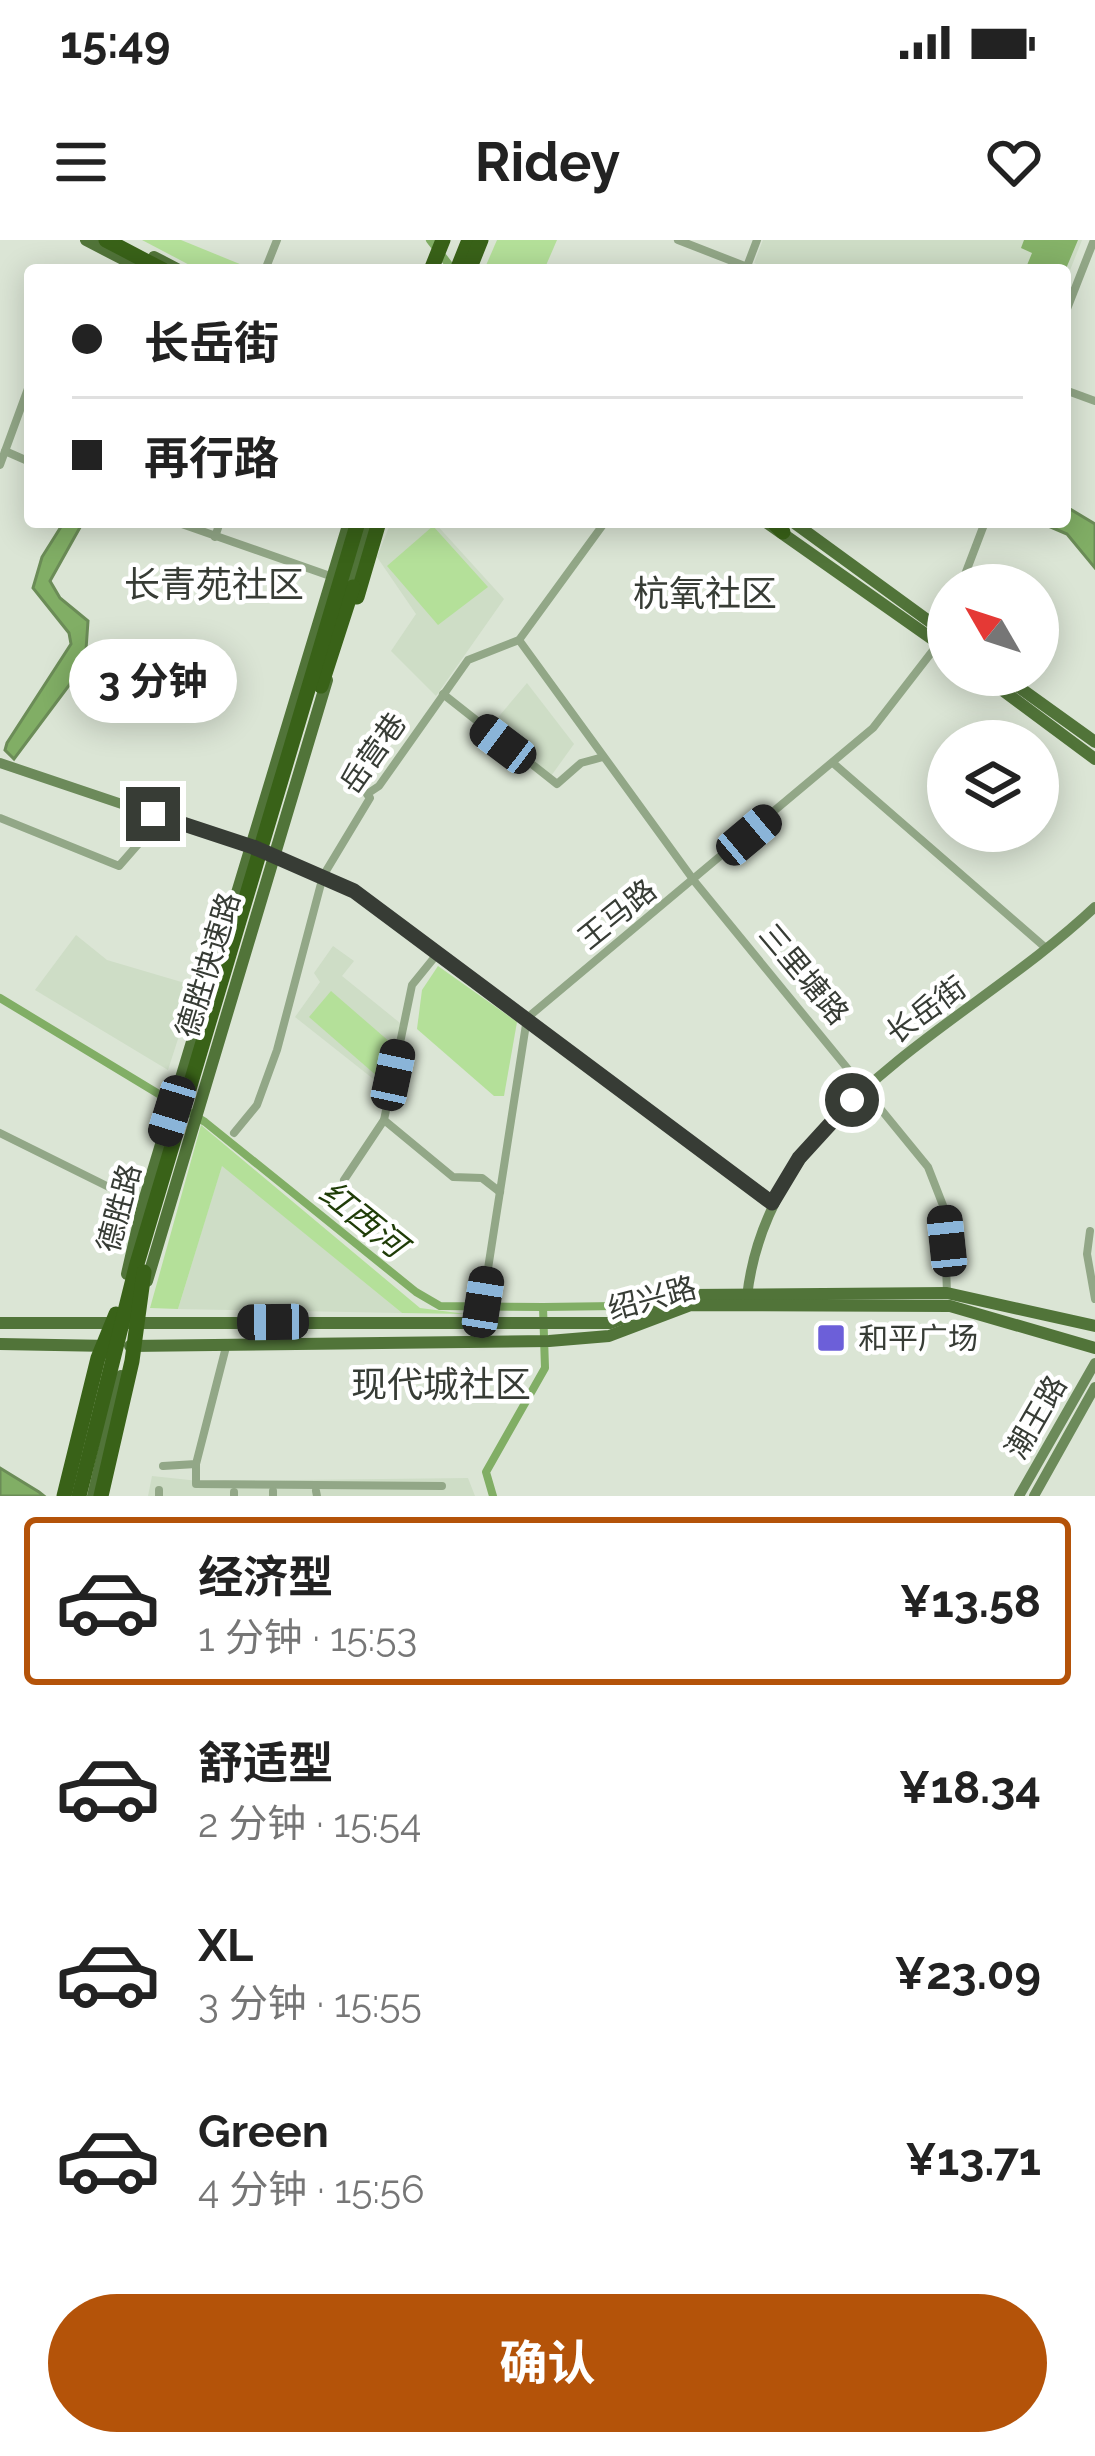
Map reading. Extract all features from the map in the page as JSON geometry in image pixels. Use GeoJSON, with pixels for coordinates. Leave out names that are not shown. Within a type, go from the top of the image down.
{"type":"FeatureCollection","features":[{"type":"Feature","properties":{"kind":"highway"},"geometry":{"type":"LineString","coordinates":[[106,240],[152,264]]}},
{"type":"Feature","properties":{"kind":"highway"},"geometry":{"type":"LineString","coordinates":[[462,264],[481,240]]}},
{"type":"Feature","properties":{"kind":"highway","name":"德胜快速路"},"geometry":{"type":"LineString","coordinates":[[87,1496],[140,1269],[352,528]]}},
{"type":"Feature","properties":{"kind":"highway","name":"德胜快速路"},"geometry":{"type":"LineString","coordinates":[[140,1269],[334,648],[346,629],[372,528]]}},
{"type":"Feature","properties":{"kind":"highway"},"geometry":{"type":"LineString","coordinates":[[64,1496],[98,1358],[140,1269]]}},
{"type":"Feature","properties":{"kind":"main road"},"geometry":{"type":"LineString","coordinates":[[86,240],[133,264]]}},
{"type":"Feature","properties":{"kind":"main road"},"geometry":{"type":"LineString","coordinates":[[122,240],[168,264]]}},
{"type":"Feature","properties":{"kind":"main road","name":"德胜路"},"geometry":{"type":"LineString","coordinates":[[87,1496],[97,1400],[143,1204],[352,528]]}},
{"type":"Feature","properties":{"kind":"main road","name":"德胜路"},"geometry":{"type":"LineString","coordinates":[[87,1496],[372,528]]}},
{"type":"Feature","properties":{"kind":"main road"},"geometry":{"type":"LineString","coordinates":[[784,528],[927,623]]}},
{"type":"Feature","properties":{"kind":"main road"},"geometry":{"type":"LineString","coordinates":[[1010,696],[1095,759]]}},
{"type":"Feature","properties":{"kind":"main road"},"geometry":{"type":"LineString","coordinates":[[1031,696],[1095,742]]}},
{"type":"Feature","properties":{"kind":"main road","name":"绍兴路"},"geometry":{"type":"LineString","coordinates":[[0,1323],[135,1324],[481,1311],[543,1320],[610,1322],[688,1295],[947,1293],[1095,1326]]}},
{"type":"Feature","properties":{"kind":"main road","name":"绍兴路"},"geometry":{"type":"LineString","coordinates":[[0,1344],[544,1341],[609,1336],[691,1305],[950,1306],[1095,1348]]}},
{"type":"Feature","properties":{"kind":"main road"},"geometry":{"type":"LineString","coordinates":[[97,1400],[108,1394],[115,1402]]}},
{"type":"Feature","properties":{"kind":"street"},"geometry":{"type":"LineString","coordinates":[[678,240],[737,264]]}},
{"type":"Feature","properties":{"kind":"street"},"geometry":{"type":"LineString","coordinates":[[1071,299],[1094,240]]}},
{"type":"Feature","properties":{"kind":"street"},"geometry":{"type":"LineString","coordinates":[[115,264],[120,257]]}},
{"type":"Feature","properties":{"kind":"street"},"geometry":{"type":"LineString","coordinates":[[0,465],[24,399]]}},
{"type":"Feature","properties":{"kind":"street"},"geometry":{"type":"LineString","coordinates":[[4,451],[24,459]]}},
{"type":"Feature","properties":{"kind":"street"},"geometry":{"type":"LineString","coordinates":[[192,528],[333,578]]}},
{"type":"Feature","properties":{"kind":"street"},"geometry":{"type":"LineString","coordinates":[[215,537],[218,528]]}},
{"type":"Feature","properties":{"kind":"street"},"geometry":{"type":"LineString","coordinates":[[520,640],[601,528]]}},
{"type":"Feature","properties":{"kind":"street"},"geometry":{"type":"LineString","coordinates":[[969,564],[983,528]]}},
{"type":"Feature","properties":{"kind":"street","name":"岳营巷"},"geometry":{"type":"LineString","coordinates":[[234,1132],[257,1105],[277,1050],[323,875],[370,798],[367,794],[379,786],[473,655],[520,640]]}},
{"type":"Feature","properties":{"kind":"street","name":"三里塘路"},"geometry":{"type":"LineString","coordinates":[[520,640],[695,882],[867,1086],[939,1190],[947,1293]]}},
{"type":"Feature","properties":{"kind":"street","name":"王马路"},"geometry":{"type":"LineString","coordinates":[[527,1018],[833,763],[883,718],[927,659]]}},
{"type":"Feature","properties":{"kind":"street"},"geometry":{"type":"LineString","coordinates":[[443,694],[557,784],[581,763],[604,757]]}},
{"type":"Feature","properties":{"kind":"street"},"geometry":{"type":"LineString","coordinates":[[833,763],[1047,950]]}},
{"type":"Feature","properties":{"kind":"street"},"geometry":{"type":"LineString","coordinates":[[0,764],[253,847],[354,891],[772,1203]]}},
{"type":"Feature","properties":{"kind":"street"},"geometry":{"type":"LineString","coordinates":[[0,818],[119,866],[161,818]]}},
{"type":"Feature","properties":{"kind":"street","name":"长岳街"},"geometry":{"type":"LineString","coordinates":[[747,1297],[751,1261],[772,1203],[799,1158],[867,1086],[1047,950],[1095,907]]}},
{"type":"Feature","properties":{"kind":"street"},"geometry":{"type":"LineString","coordinates":[[344,1180],[384,1120],[412,985],[438,952]]}},
{"type":"Feature","properties":{"kind":"street"},"geometry":{"type":"LineString","coordinates":[[481,1311],[527,1018]]}},
{"type":"Feature","properties":{"kind":"street"},"geometry":{"type":"LineString","coordinates":[[384,1120],[453,1177],[482,1178],[500,1192]]}},
{"type":"Feature","properties":{"kind":"street"},"geometry":{"type":"LineString","coordinates":[[0,1133],[143,1204]]}},
{"type":"Feature","properties":{"kind":"street"},"geometry":{"type":"LineString","coordinates":[[1090,1231],[1087,1253],[1095,1299]]}},
{"type":"Feature","properties":{"kind":"street"},"geometry":{"type":"LineString","coordinates":[[226,1346],[196,1464],[196,1484],[442,1486]]}},
{"type":"Feature","properties":{"kind":"street","name":"潮王路"},"geometry":{"type":"LineString","coordinates":[[1019,1496],[1095,1363]]}},
{"type":"Feature","properties":{"kind":"street","name":"潮王路"},"geometry":{"type":"LineString","coordinates":[[1034,1496],[1095,1387]]}},
{"type":"Feature","properties":{"kind":"street"},"geometry":{"type":"LineString","coordinates":[[163,1466],[196,1464]]}},
{"type":"Feature","properties":{"kind":"shaded area"},"geometry":{"type":"Polygon","coordinates":[[[142,240],[181,240],[240,264],[188,264],[142,240]]]}},
{"type":"Feature","properties":{"kind":"shaded area"},"geometry":{"type":"Polygon","coordinates":[[[497,240],[557,240],[547,264],[487,264],[497,240]]]}},
{"type":"Feature","properties":{"kind":"shaded area"},"geometry":{"type":"Polygon","coordinates":[[[763,240],[1082,240],[1071,268],[1071,264],[754,263],[763,240]]]}},
{"type":"Feature","properties":{"kind":"shaded area"},"geometry":{"type":"Polygon","coordinates":[[[1024,240],[1078,240],[1068,264],[1027,264],[1032,253],[1021,248],[1024,240]]]}},
{"type":"Feature","properties":{"kind":"shaded area"},"geometry":{"type":"Polygon","coordinates":[[[1071,510],[1095,524],[1095,568],[1067,534],[1053,528],[1071,528],[1071,510]]]}},
{"type":"Feature","properties":{"kind":"shaded area"},"geometry":{"type":"Polygon","coordinates":[[[60,528],[80,528],[50,581],[60,598],[88,621],[85,664],[14,759],[5,750],[7,743],[71,644],[69,633],[33,588],[42,557],[60,528]]]}},
{"type":"Feature","properties":{"kind":"shaded area"},"geometry":{"type":"Polygon","coordinates":[[[389,528],[439,528],[504,599],[436,696],[391,651],[416,614],[377,557],[389,528]]]}},
{"type":"Feature","properties":{"kind":"shaded area"},"geometry":{"type":"Polygon","coordinates":[[[435,528],[488,587],[438,625],[387,566],[435,528]]]}},
{"type":"Feature","properties":{"kind":"shaded area"},"geometry":{"type":"Polygon","coordinates":[[[527,683],[574,744],[551,776],[489,728],[527,683]]]}},
{"type":"Feature","properties":{"kind":"shaded area"},"geometry":{"type":"Polygon","coordinates":[[[76,935],[107,960],[195,986],[168,1070],[35,990],[76,935]]]}},
{"type":"Feature","properties":{"kind":"shaded area"},"geometry":{"type":"Polygon","coordinates":[[[333,946],[354,961],[342,976],[400,1023],[386,1089],[295,1017],[320,982],[314,973],[333,946]]]}},
{"type":"Feature","properties":{"kind":"shaded area"},"geometry":{"type":"Polygon","coordinates":[[[438,966],[517,1022],[504,1096],[494,1096],[417,1029],[422,990],[438,966]]]}},
{"type":"Feature","properties":{"kind":"shaded area"},"geometry":{"type":"Polygon","coordinates":[[[331,991],[391,1043],[385,1083],[309,1017],[331,991]]]}},
{"type":"Feature","properties":{"kind":"shaded area"},"geometry":{"type":"Polygon","coordinates":[[[201,1125],[420,1308],[466,1314],[402,1313],[222,1166],[178,1309],[150,1308],[201,1125]]]}},
{"type":"Feature","properties":{"kind":"shaded area"},"geometry":{"type":"Polygon","coordinates":[[[222,1165],[402,1313],[178,1309],[222,1165]]]}},
{"type":"Feature","properties":{"kind":"shaded area"},"geometry":{"type":"Polygon","coordinates":[[[0,1468],[39,1492],[44,1496],[0,1496],[0,1468]]]}},
{"type":"Feature","properties":{"kind":"shaded area"},"geometry":{"type":"Polygon","coordinates":[[[152,1476],[199,1481],[468,1478],[475,1496],[148,1496],[152,1476]]]}},
{"type":"Feature","properties":{"kind":"waterway"},"geometry":{"type":"LineString","coordinates":[[430,240],[448,264]]}},
{"type":"Feature","properties":{"kind":"waterway","name":"红西河"},"geometry":{"type":"LineString","coordinates":[[0,998],[205,1122],[416,1292],[440,1306],[543,1307],[545,1368],[486,1472],[493,1496]]}},
{"type":"Feature","properties":{"kind":"waterway"},"geometry":{"type":"LineString","coordinates":[[543,1307],[616,1306]]}},
{"type":"Feature","properties":{"kind":"place","name":"和平广场"},"geometry":{"type":"Point","coordinates":[831,1338]}},
{"type":"Feature","properties":{"kind":"district","name":"长青苑社区"},"geometry":{"type":"Point","coordinates":[214,584]}},
{"type":"Feature","properties":{"kind":"district","name":"杭氧社区"},"geometry":{"type":"Point","coordinates":[705,593]}},
{"type":"Feature","properties":{"kind":"district","name":"现代城社区"},"geometry":{"type":"Point","coordinates":[441,1384]}},
{"type":"Feature","properties":{"kind":"route"},"geometry":{"type":"LineString","coordinates":[[153,814],[253,847],[354,891],[772,1203],[799,1158],[852,1100]]}}]}
